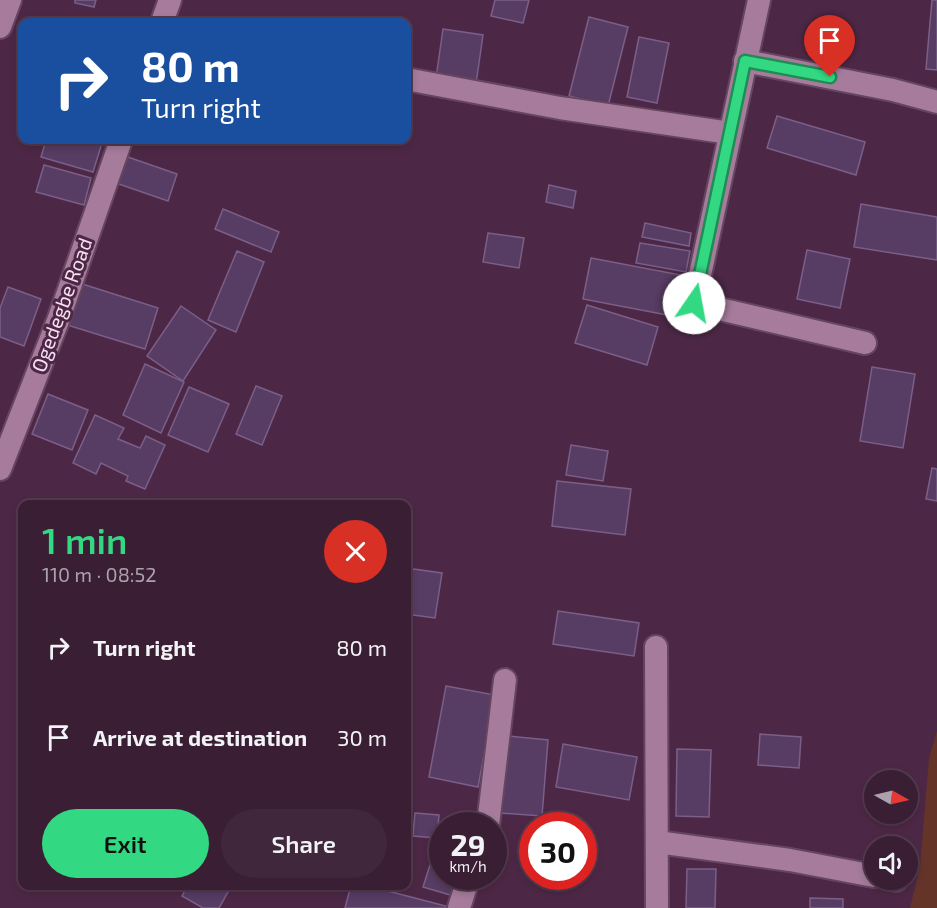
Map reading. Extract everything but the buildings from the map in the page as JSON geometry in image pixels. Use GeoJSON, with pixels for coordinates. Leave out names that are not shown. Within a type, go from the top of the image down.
{"type":"FeatureCollection","features":[{"type":"Feature","properties":{"kind":"street"},"geometry":{"type":"LineString","coordinates":[[0,27],[10,0]]}},
{"type":"Feature","properties":{"kind":"street"},"geometry":{"type":"LineString","coordinates":[[163,18],[170,0]]}},
{"type":"Feature","properties":{"kind":"street"},"geometry":{"type":"LineString","coordinates":[[759,0],[694,303],[865,343]]}},
{"type":"Feature","properties":{"kind":"street"},"geometry":{"type":"LineString","coordinates":[[745,61],[893,90],[937,102]]}},
{"type":"Feature","properties":{"kind":"street"},"geometry":{"type":"LineString","coordinates":[[411,80],[561,108],[730,133]]}},
{"type":"Feature","properties":{"kind":"street","name":"Ogedegbe Road"},"geometry":{"type":"LineString","coordinates":[[0,469],[59,318],[120,144]]}},
{"type":"Feature","properties":{"kind":"street"},"geometry":{"type":"LineString","coordinates":[[656,647],[657,908]]}},
{"type":"Feature","properties":{"kind":"street"},"geometry":{"type":"LineString","coordinates":[[490,812],[505,680]]}},
{"type":"Feature","properties":{"kind":"street"},"geometry":{"type":"LineString","coordinates":[[657,842],[790,860],[864,874]]}},
{"type":"Feature","properties":{"kind":"street"},"geometry":{"type":"LineString","coordinates":[[459,908],[465,890]]}},
{"type":"Feature","properties":{"kind":"shaded area"},"geometry":{"type":"Polygon","coordinates":[[[937,731],[937,908],[910,908],[914,890],[918,890],[929,758],[937,731]]]}},
{"type":"Feature","properties":{"kind":"route"},"geometry":{"type":"LineString","coordinates":[[694,303],[745,61],[830,77]]}}]}
